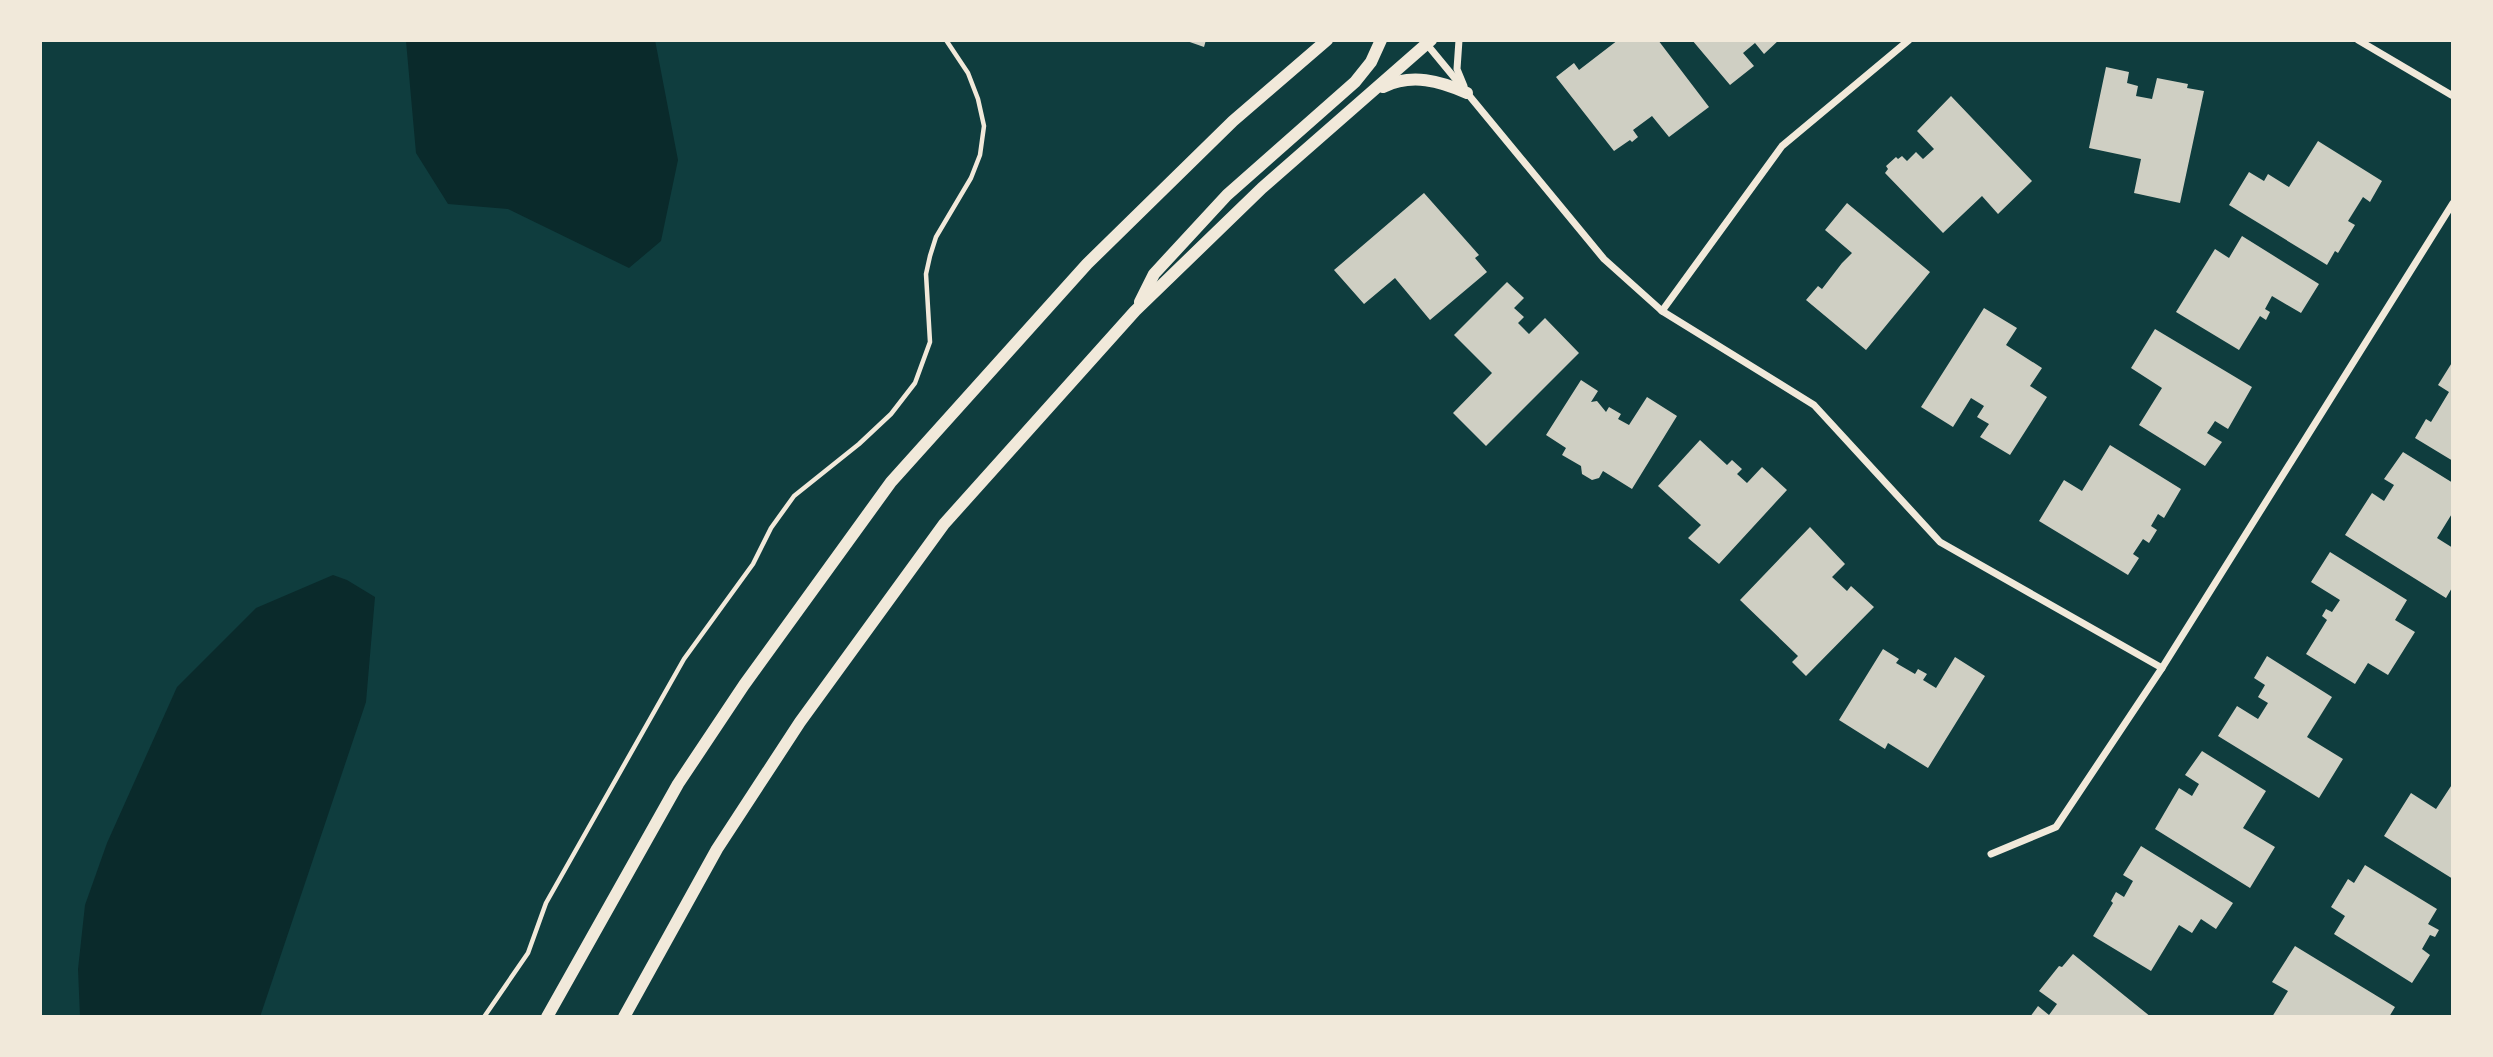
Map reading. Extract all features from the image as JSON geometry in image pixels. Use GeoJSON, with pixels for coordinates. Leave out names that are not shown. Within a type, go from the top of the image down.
{"type":"FeatureCollection","features":[{"type":"Feature","properties":{"kind":"street"},"geometry":{"type":"LineString","coordinates":[[547,1017],[678,784],[744,685],[891,482],[1087,264],[1233,121],[1327,40]]}},
{"type":"Feature","properties":{"kind":"street"},"geometry":{"type":"LineString","coordinates":[[1135,311],[1154,274],[1194,229],[1236,187],[1356,82],[1371,62],[1381,40]]}},
{"type":"Feature","properties":{"kind":"street"},"geometry":{"type":"LineString","coordinates":[[1459,40],[1457,69],[1467,93]]}},
{"type":"Feature","properties":{"kind":"street"},"geometry":{"type":"LineString","coordinates":[[1662,311],[1782,146],[1909,40]]}},
{"type":"Feature","properties":{"kind":"street"},"geometry":{"type":"LineString","coordinates":[[2358,40],[2453,96]]}},
{"type":"Feature","properties":{"kind":"street"},"geometry":{"type":"LineString","coordinates":[[624,1017],[718,849],[824,689],[944,524],[1135,311],[1262,188],[1426,41],[1604,260],[1662,311],[1814,405],[1940,542],[2162,668]]}},
{"type":"Feature","properties":{"kind":"street"},"geometry":{"type":"LineString","coordinates":[[1370,93],[1398,81],[1421,79],[1441,82],[1467,93]]}},
{"type":"Feature","properties":{"kind":"street"},"geometry":{"type":"LineString","coordinates":[[1991,853],[2056,827],[2162,668],[2453,204]]}},
{"type":"Feature","properties":{"kind":"path"},"geometry":{"type":"LineString","coordinates":[[484,1017],[528,953],[547,903],[684,659],[753,564],[771,528],[794,496],[859,444],[891,414],[915,383],[930,342],[926,274],[930,256],[936,237],[971,178],[980,155],[984,126],[968,73],[946,40]]}},
{"type":"Feature","properties":{"kind":"water"},"geometry":{"type":"Polygon","coordinates":[[[655,40],[678,160],[661,241],[629,268],[508,209],[448,204],[416,153],[406,41],[655,40]]]}},
{"type":"Feature","properties":{"kind":"water"},"geometry":{"type":"Polygon","coordinates":[[[333,575],[375,597],[366,702],[260,1017],[80,1017],[78,969],[85,905],[107,843],[177,687],[256,608],[333,575]]]}},
{"type":"Feature","properties":{"kind":"building"},"geometry":{"type":"Polygon","coordinates":[[[1184,40],[1206,40],[1204,47],[1184,40]]]}},
{"type":"Feature","properties":{"kind":"building"},"geometry":{"type":"Polygon","coordinates":[[[1618,40],[1658,40],[1709,107],[1669,137],[1652,116],[1633,130],[1638,137],[1614,151],[1556,77],[1574,63],[1579,70],[1618,40]]]}},
{"type":"Feature","properties":{"kind":"building"},"geometry":{"type":"Polygon","coordinates":[[[1692,40],[1779,40],[1764,54],[1755,43],[1743,53],[1754,66],[1730,85],[1692,40]]]}},
{"type":"Feature","properties":{"kind":"building"},"geometry":{"type":"Polygon","coordinates":[[[2106,67],[2129,72],[2127,83],[2138,86],[2136,96],[2152,99],[2157,78],[2188,84],[2187,88],[2204,91],[2180,203],[2134,193],[2141,159],[2089,148],[2106,67]]]}},
{"type":"Feature","properties":{"kind":"building"},"geometry":{"type":"Polygon","coordinates":[[[1951,96],[2032,181],[1998,214],[1982,196],[1943,233],[1885,173],[1888,169],[1886,166],[1896,157],[1898,159],[1902,156],[1907,161],[1916,152],[1923,159],[1934,149],[1917,131],[1951,96]]]}},
{"type":"Feature","properties":{"kind":"building"},"geometry":{"type":"Polygon","coordinates":[[[2318,141],[2382,181],[2370,202],[2363,197],[2348,221],[2355,225],[2338,253],[2335,251],[2327,265],[2229,205],[2249,172],[2264,181],[2268,174],[2289,187],[2318,141]]]}},
{"type":"Feature","properties":{"kind":"building"},"geometry":{"type":"Polygon","coordinates":[[[1424,193],[1479,255],[1475,258],[1487,272],[1430,320],[1395,278],[1364,304],[1334,270],[1424,193]]]}},
{"type":"Feature","properties":{"kind":"building"},"geometry":{"type":"Polygon","coordinates":[[[1847,203],[1930,272],[1866,350],[1806,300],[1818,286],[1822,289],[1852,253],[1825,230],[1847,203]]]}},
{"type":"Feature","properties":{"kind":"building"},"geometry":{"type":"Polygon","coordinates":[[[2242,236],[2319,284],[2301,313],[2272,296],[2265,309],[2270,312],[2266,320],[2260,316],[2239,350],[2176,312],[2215,249],[2229,258],[2242,236]]]}},
{"type":"Feature","properties":{"kind":"building"},"geometry":{"type":"Polygon","coordinates":[[[1507,282],[1524,298],[1514,308],[1524,317],[1518,323],[1529,334],[1545,318],[1579,353],[1486,446],[1453,413],[1492,373],[1454,335],[1507,282]]]}},
{"type":"Feature","properties":{"kind":"building"},"geometry":{"type":"Polygon","coordinates":[[[1984,308],[2017,328],[2006,345],[2042,368],[2030,386],[2047,397],[2010,455],[1980,437],[1989,424],[1977,417],[1984,406],[1971,398],[1953,427],[1921,407],[1984,308]]]}},
{"type":"Feature","properties":{"kind":"building"},"geometry":{"type":"Polygon","coordinates":[[[2155,329],[2252,387],[2228,429],[2215,421],[2207,433],[2222,442],[2205,466],[2139,425],[2162,388],[2131,368],[2155,329]]]}},
{"type":"Feature","properties":{"kind":"building"},"geometry":{"type":"Polygon","coordinates":[[[2453,361],[2453,461],[2415,438],[2426,419],[2431,422],[2449,392],[2438,385],[2453,361]]]}},
{"type":"Feature","properties":{"kind":"building"},"geometry":{"type":"Polygon","coordinates":[[[1581,380],[1598,391],[1591,402],[1597,401],[1606,412],[1609,407],[1621,414],[1618,419],[1629,425],[1647,397],[1677,416],[1632,489],[1603,471],[1599,478],[1592,480],[1582,474],[1581,466],[1562,455],[1566,448],[1546,435],[1581,380]]]}},
{"type":"Feature","properties":{"kind":"building"},"geometry":{"type":"Polygon","coordinates":[[[1700,440],[1727,465],[1732,460],[1742,469],[1737,474],[1747,483],[1762,467],[1787,490],[1719,564],[1688,538],[1701,525],[1658,486],[1700,440]]]}},
{"type":"Feature","properties":{"kind":"building"},"geometry":{"type":"Polygon","coordinates":[[[2110,445],[2181,489],[2164,518],[2158,514],[2151,526],[2157,530],[2149,543],[2143,539],[2133,554],[2139,558],[2128,575],[2039,521],[2064,480],[2082,491],[2110,445]]]}},
{"type":"Feature","properties":{"kind":"building"},"geometry":{"type":"Polygon","coordinates":[[[2403,452],[2453,483],[2453,512],[2437,538],[2453,548],[2453,586],[2446,598],[2345,535],[2372,493],[2384,501],[2394,485],[2384,479],[2403,452]]]}},
{"type":"Feature","properties":{"kind":"building"},"geometry":{"type":"Polygon","coordinates":[[[1810,527],[1845,564],[1832,577],[1847,591],[1851,586],[1874,607],[1806,676],[1792,662],[1798,656],[1740,600],[1810,527]]]}},
{"type":"Feature","properties":{"kind":"building"},"geometry":{"type":"Polygon","coordinates":[[[2330,552],[2407,600],[2395,620],[2415,632],[2388,675],[2368,663],[2355,684],[2306,654],[2327,620],[2322,616],[2326,609],[2332,612],[2340,600],[2311,582],[2330,552]]]}},
{"type":"Feature","properties":{"kind":"building"},"geometry":{"type":"Polygon","coordinates":[[[1883,649],[1899,659],[1896,663],[1915,674],[1918,669],[1927,674],[1923,680],[1936,688],[1955,657],[1985,676],[1928,768],[1888,743],[1885,749],[1839,720],[1883,649]]]}},
{"type":"Feature","properties":{"kind":"building"},"geometry":{"type":"Polygon","coordinates":[[[2267,656],[2332,697],[2307,737],[2343,759],[2319,798],[2218,736],[2237,706],[2258,719],[2268,703],[2258,697],[2265,685],[2254,678],[2267,656]]]}},
{"type":"Feature","properties":{"kind":"building"},"geometry":{"type":"Polygon","coordinates":[[[2202,751],[2266,791],[2243,828],[2275,847],[2250,888],[2155,829],[2179,788],[2192,796],[2199,784],[2185,775],[2202,751]]]}},
{"type":"Feature","properties":{"kind":"building"},"geometry":{"type":"Polygon","coordinates":[[[2453,783],[2453,879],[2384,836],[2411,793],[2436,809],[2453,783]]]}},
{"type":"Feature","properties":{"kind":"building"},"geometry":{"type":"Polygon","coordinates":[[[2141,846],[2233,903],[2216,929],[2201,919],[2192,933],[2179,925],[2151,971],[2093,936],[2113,903],[2111,901],[2116,892],[2124,897],[2133,881],[2123,875],[2141,846]]]}},
{"type":"Feature","properties":{"kind":"building"},"geometry":{"type":"Polygon","coordinates":[[[2365,865],[2437,909],[2428,924],[2439,930],[2435,937],[2430,935],[2422,949],[2430,955],[2412,983],[2334,934],[2345,916],[2331,907],[2348,879],[2354,883],[2365,865]]]}},
{"type":"Feature","properties":{"kind":"building"},"geometry":{"type":"Polygon","coordinates":[[[2295,946],[2395,1007],[2389,1017],[2272,1017],[2288,991],[2272,982],[2295,946]]]}},
{"type":"Feature","properties":{"kind":"building"},"geometry":{"type":"Polygon","coordinates":[[[2073,954],[2151,1017],[2030,1017],[2038,1006],[2049,1015],[2057,1004],[2039,991],[2059,966],[2062,967],[2073,954]]]}}]}
